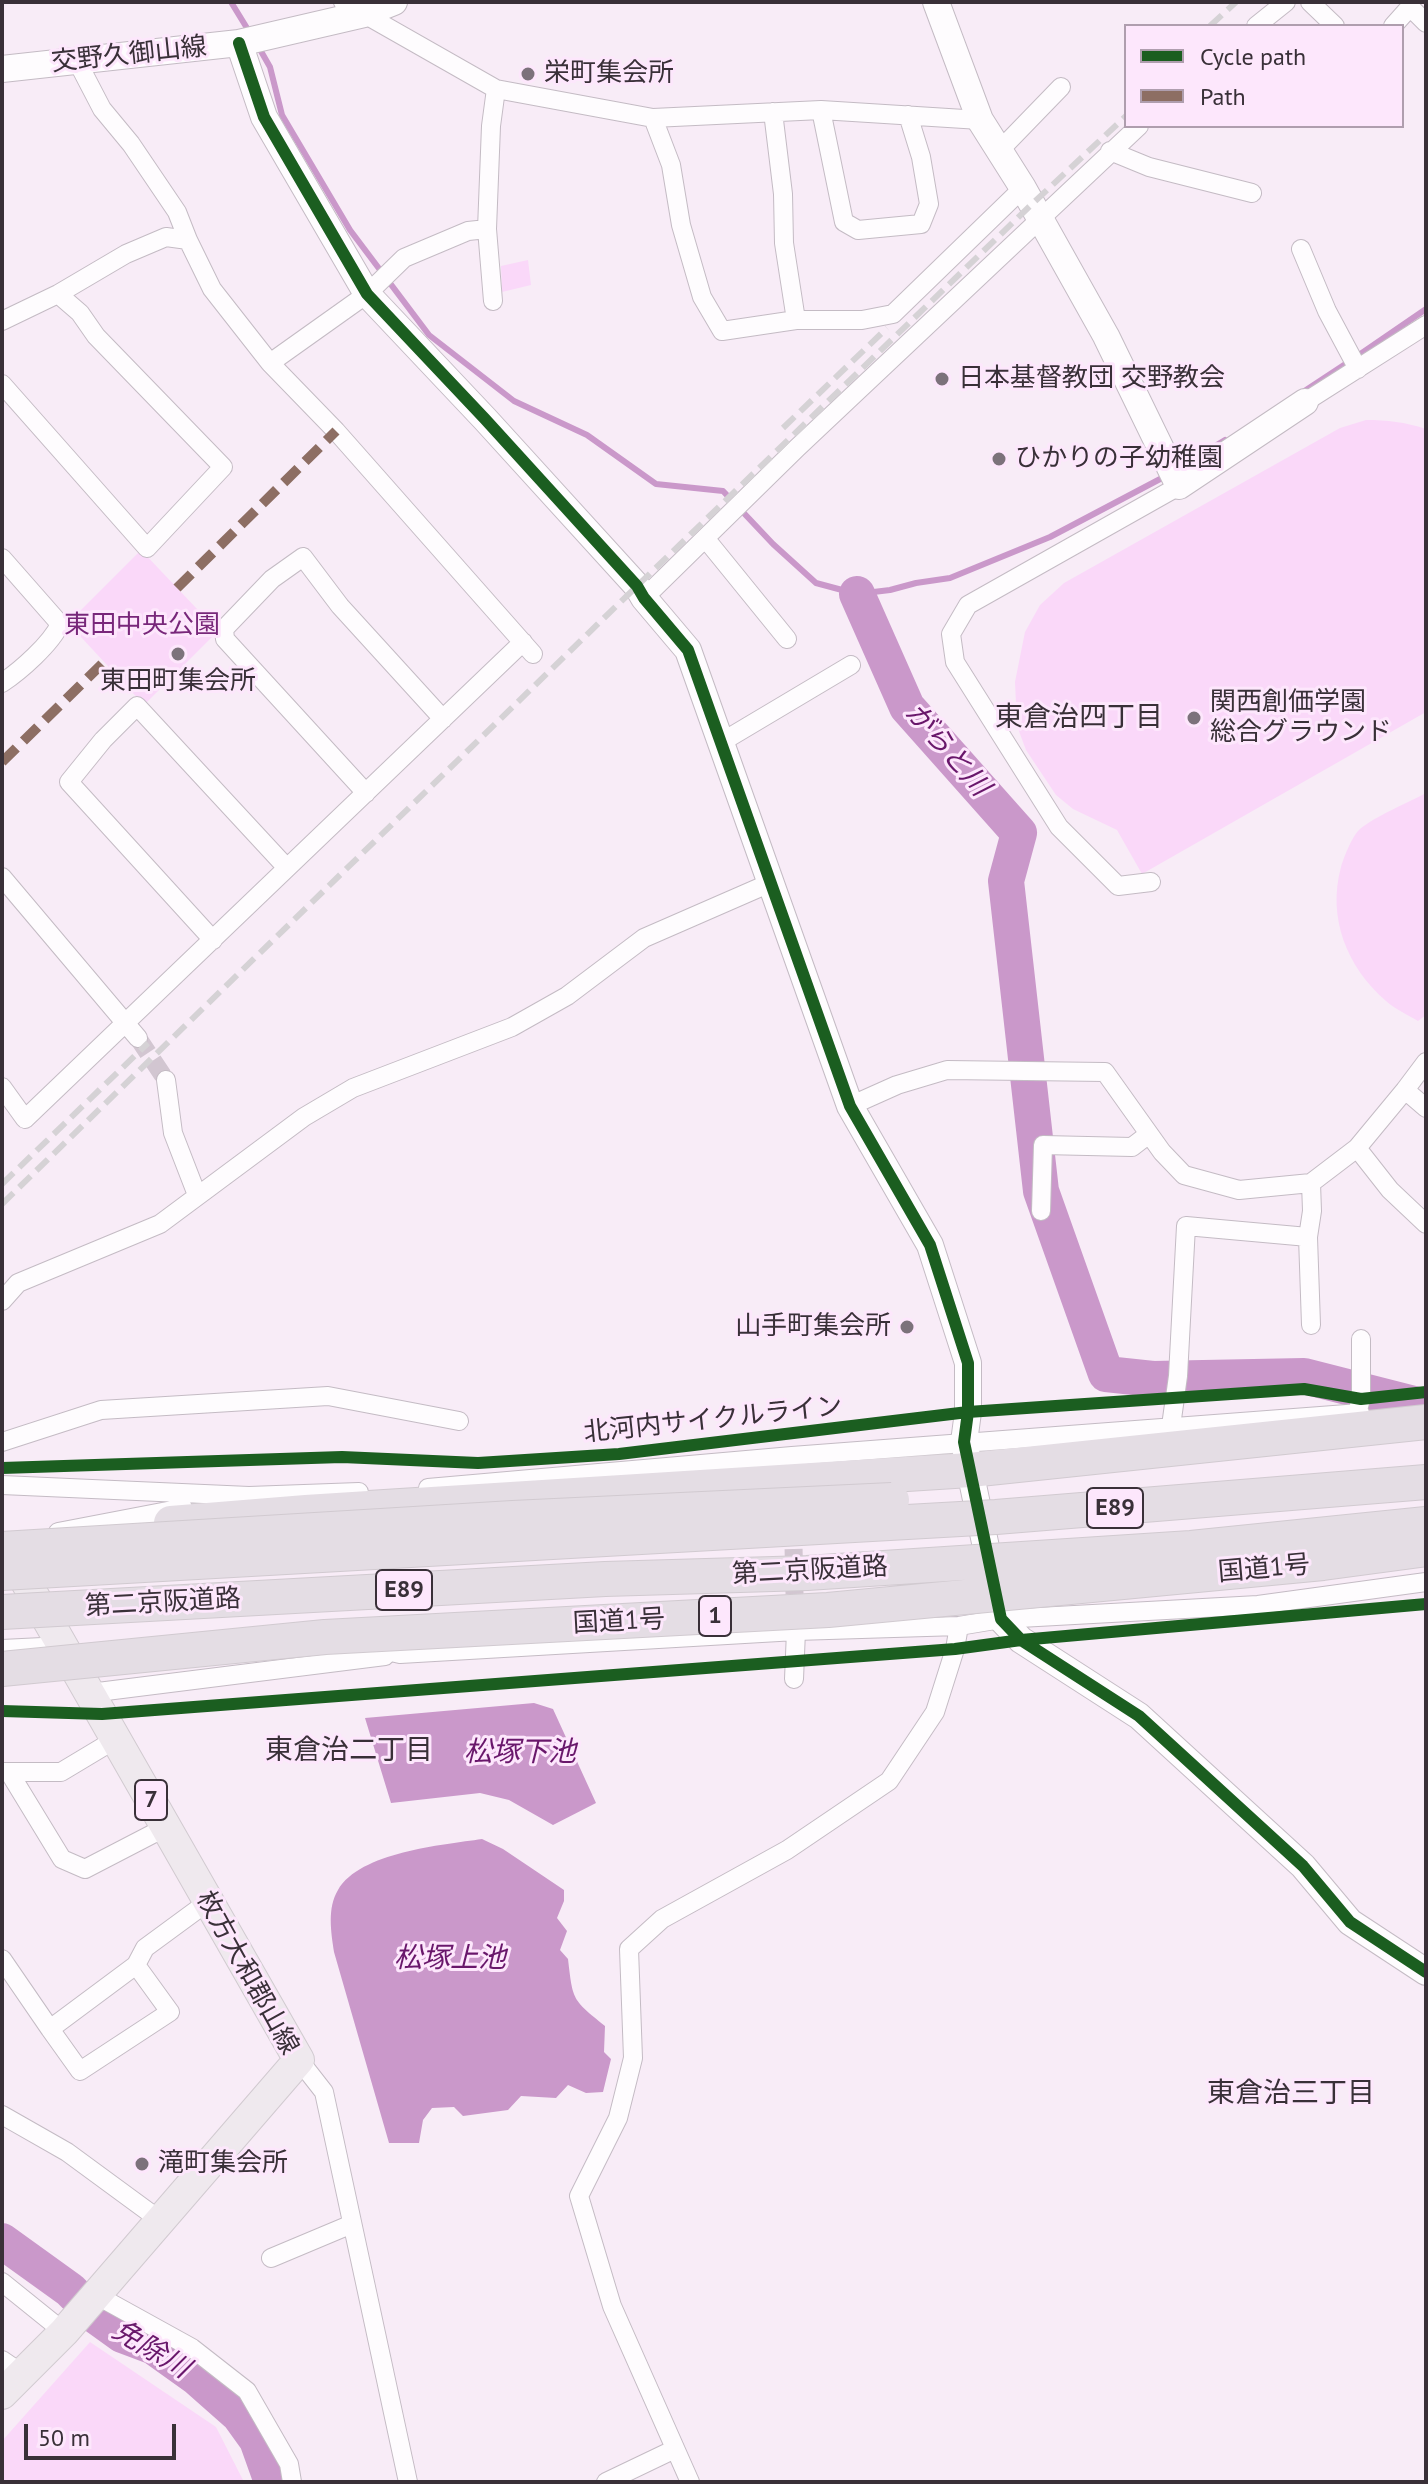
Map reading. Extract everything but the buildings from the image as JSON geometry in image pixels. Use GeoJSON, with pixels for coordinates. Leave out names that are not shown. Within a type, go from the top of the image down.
{"type":"FeatureCollection","features":[{"type":"Feature","properties":{"kind":"highway"},"geometry":{"type":"LineString","coordinates":[[2,1538],[1364,1421],[1426,1422]]}},
{"type":"Feature","properties":{"kind":"highway","name":"第二京阪道路"},"geometry":{"type":"LineString","coordinates":[[2,1573],[818,1528],[1426,1482]]}},
{"type":"Feature","properties":{"kind":"highway"},"geometry":{"type":"LineString","coordinates":[[2,1549],[513,1518],[1008,1494],[1189,1502]]}},
{"type":"Feature","properties":{"kind":"highway","name":"第二京阪道路"},"geometry":{"type":"LineString","coordinates":[[2,1612],[605,1579],[807,1573],[1191,1548],[1426,1524]]}},
{"type":"Feature","properties":{"kind":"highway","name":"国道1号"},"geometry":{"type":"LineString","coordinates":[[2,1669],[325,1637],[828,1610],[1308,1565],[1426,1549]]}},
{"type":"Feature","properties":{"kind":"highway"},"geometry":{"type":"LineString","coordinates":[[2,1651],[614,1598],[814,1595],[1003,1560]]}},
{"type":"Feature","properties":{"kind":"main road","name":"枚方大和郡山線"},"geometry":{"type":"LineString","coordinates":[[2,1538],[299,2060],[83,2311],[8,2376]]}},
{"type":"Feature","properties":{"kind":"street","name":"交野久御山線"},"geometry":{"type":"LineString","coordinates":[[2,69],[251,40],[353,8],[394,2]]}},
{"type":"Feature","properties":{"kind":"street"},"geometry":{"type":"LineString","coordinates":[[936,2],[980,120],[1023,188],[1106,336],[1179,486]]}},
{"type":"Feature","properties":{"kind":"street"},"geometry":{"type":"LineString","coordinates":[[1258,24],[1286,2]]}},
{"type":"Feature","properties":{"kind":"street"},"geometry":{"type":"LineString","coordinates":[[1310,2],[1333,24]]}},
{"type":"Feature","properties":{"kind":"street"},"geometry":{"type":"LineString","coordinates":[[1395,24],[1410,7],[1426,23]]}},
{"type":"Feature","properties":{"kind":"street"},"geometry":{"type":"LineString","coordinates":[[353,8],[496,89],[653,118],[821,110],[980,120]]}},
{"type":"Feature","properties":{"kind":"street"},"geometry":{"type":"LineString","coordinates":[[251,40],[264,117],[367,294],[637,586],[688,650],[850,1106],[930,1245],[968,1363],[967,1456],[1001,1619],[1033,1648],[1139,1716],[1303,1866],[1350,1922],[1426,1972]]}},
{"type":"Feature","properties":{"kind":"street"},"geometry":{"type":"LineString","coordinates":[[2,1087],[25,1119],[443,719],[528,648],[336,431],[270,363],[212,289],[177,212],[131,144],[102,109],[77,61]]}},
{"type":"Feature","properties":{"kind":"street"},"geometry":{"type":"LineString","coordinates":[[999,151],[1061,87]]}},
{"type":"Feature","properties":{"kind":"street"},"geometry":{"type":"LineString","coordinates":[[493,301],[487,229],[491,126],[496,89]]}},
{"type":"Feature","properties":{"kind":"street"},"geometry":{"type":"LineString","coordinates":[[821,110],[844,222],[858,230],[921,224],[929,204],[921,157],[908,115]]}},
{"type":"Feature","properties":{"kind":"street"},"geometry":{"type":"LineString","coordinates":[[773,112],[783,194],[784,243],[796,320]]}},
{"type":"Feature","properties":{"kind":"street"},"geometry":{"type":"LineString","coordinates":[[653,118],[671,165],[681,225],[702,297],[722,331],[796,320],[862,320],[893,314],[1023,188]]}},
{"type":"Feature","properties":{"kind":"street"},"geometry":{"type":"LineString","coordinates":[[644,598],[797,448],[1137,128]]}},
{"type":"Feature","properties":{"kind":"street"},"geometry":{"type":"LineString","coordinates":[[1110,151],[1149,167],[1252,193]]}},
{"type":"Feature","properties":{"kind":"street"},"geometry":{"type":"LineString","coordinates":[[270,363],[367,294],[404,258],[468,231],[487,229]]}},
{"type":"Feature","properties":{"kind":"street"},"geometry":{"type":"LineString","coordinates":[[2,321],[58,294],[126,254],[166,237],[188,240]]}},
{"type":"Feature","properties":{"kind":"street"},"geometry":{"type":"LineString","coordinates":[[1301,249],[1327,311],[1358,369]]}},
{"type":"Feature","properties":{"kind":"street"},"geometry":{"type":"LineString","coordinates":[[2,384],[147,548],[223,467],[96,336],[80,313],[58,294]]}},
{"type":"Feature","properties":{"kind":"street"},"geometry":{"type":"LineString","coordinates":[[1151,882],[1118,886],[1059,827],[955,662],[951,634],[968,605],[1179,486],[1426,325]]}},
{"type":"Feature","properties":{"kind":"street"},"geometry":{"type":"LineString","coordinates":[[705,538],[787,639]]}},
{"type":"Feature","properties":{"kind":"street"},"geometry":{"type":"LineString","coordinates":[[366,793],[225,639],[224,629],[272,579],[303,557],[340,606],[443,719]]}},
{"type":"Feature","properties":{"kind":"street"},"geometry":{"type":"LineString","coordinates":[[2,558],[60,624],[40,650],[2,683]]}},
{"type":"Feature","properties":{"kind":"street"},"geometry":{"type":"LineString","coordinates":[[720,743],[851,665]]}},
{"type":"Feature","properties":{"kind":"street"},"geometry":{"type":"LineString","coordinates":[[213,940],[69,782],[103,740],[137,706],[287,868]]}},
{"type":"Feature","properties":{"kind":"street"},"geometry":{"type":"LineString","coordinates":[[2,877],[138,1038]]}},
{"type":"Feature","properties":{"kind":"street"},"geometry":{"type":"LineString","coordinates":[[2,1301],[18,1283],[160,1224],[304,1117],[353,1088],[512,1027],[567,996],[644,938],[770,883]]}},
{"type":"Feature","properties":{"kind":"street"},"geometry":{"type":"LineString","coordinates":[[850,1106],[897,1085],[947,1070],[1105,1072],[1162,1152],[1184,1175],[1239,1190],[1311,1183],[1357,1148],[1426,1062]]}},
{"type":"Feature","properties":{"kind":"street"},"geometry":{"type":"LineString","coordinates":[[166,1080],[173,1133],[197,1195]]}},
{"type":"Feature","properties":{"kind":"street"},"geometry":{"type":"LineString","coordinates":[[1405,1090],[1426,1108]]}},
{"type":"Feature","properties":{"kind":"street"},"geometry":{"type":"LineString","coordinates":[[1041,1211],[1043,1145],[1132,1147],[1149,1134]]}},
{"type":"Feature","properties":{"kind":"street"},"geometry":{"type":"LineString","coordinates":[[1357,1148],[1390,1190],[1426,1224]]}},
{"type":"Feature","properties":{"kind":"street"},"geometry":{"type":"LineString","coordinates":[[1311,1183],[1312,1211],[1308,1237],[1311,1325]]}},
{"type":"Feature","properties":{"kind":"street"},"geometry":{"type":"LineString","coordinates":[[1171,1426],[1178,1376],[1186,1226],[1308,1237]]}},
{"type":"Feature","properties":{"kind":"street"},"geometry":{"type":"LineString","coordinates":[[1361,1339],[1364,1421]]}},
{"type":"Feature","properties":{"kind":"street"},"geometry":{"type":"LineString","coordinates":[[2,1442],[101,1410],[328,1396],[459,1421]]}},
{"type":"Feature","properties":{"kind":"street"},"geometry":{"type":"LineString","coordinates":[[2,1485],[249,1496],[383,1492],[967,1456],[1171,1426],[1364,1421],[1426,1405]]}},
{"type":"Feature","properties":{"kind":"street"},"geometry":{"type":"LineString","coordinates":[[56,1532],[249,1496]]}},
{"type":"Feature","properties":{"kind":"street"},"geometry":{"type":"LineString","coordinates":[[90,1693],[400,1654],[796,1631],[959,1626],[1001,1619],[1258,1605],[1426,1582]]}},
{"type":"Feature","properties":{"kind":"street"},"geometry":{"type":"LineString","coordinates":[[690,2482],[612,2306],[579,2196],[618,2118],[633,2058],[629,1949],[662,1919],[787,1850],[889,1781],[935,1712],[959,1626]]}},
{"type":"Feature","properties":{"kind":"street"},"geometry":{"type":"LineString","coordinates":[[794,1679],[796,1631]]}},
{"type":"Feature","properties":{"kind":"street"},"geometry":{"type":"LineString","coordinates":[[325,1637],[400,1654]]}},
{"type":"Feature","properties":{"kind":"street"},"geometry":{"type":"LineString","coordinates":[[2,1651],[63,1646]]}},
{"type":"Feature","properties":{"kind":"street"},"geometry":{"type":"LineString","coordinates":[[5,1772],[61,1772],[116,1739]]}},
{"type":"Feature","properties":{"kind":"street"},"geometry":{"type":"LineString","coordinates":[[5,1772],[62,1859],[85,1869],[166,1827]]}},
{"type":"Feature","properties":{"kind":"street"},"geometry":{"type":"LineString","coordinates":[[50,2029],[136,1965],[145,1948],[209,1901]]}},
{"type":"Feature","properties":{"kind":"street"},"geometry":{"type":"LineString","coordinates":[[2,1959],[80,2071],[170,2012],[136,1965]]}},
{"type":"Feature","properties":{"kind":"street"},"geometry":{"type":"LineString","coordinates":[[299,2060],[324,2092],[408,2482]]}},
{"type":"Feature","properties":{"kind":"street"},"geometry":{"type":"LineString","coordinates":[[2,2115],[67,2152],[161,2221]]}},
{"type":"Feature","properties":{"kind":"street"},"geometry":{"type":"LineString","coordinates":[[271,2258],[352,2224]]}},
{"type":"Feature","properties":{"kind":"street"},"geometry":{"type":"LineString","coordinates":[[2,2282],[192,2348],[247,2391],[289,2464],[292,2482]]}},
{"type":"Feature","properties":{"kind":"street"},"geometry":{"type":"LineString","coordinates":[[606,2482],[675,2449]]}},
{"type":"Feature","properties":{"kind":"green space"},"geometry":{"type":"Polygon","coordinates":[[[528,260],[531,285],[502,292],[501,266],[528,260]]]}},
{"type":"Feature","properties":{"kind":"green space"},"geometry":{"type":"Polygon","coordinates":[[[1366,420],[1396,422],[1426,429],[1426,712],[1142,874],[1117,830],[1073,809],[1056,795],[1026,750],[1017,726],[1015,682],[1025,632],[1040,605],[1064,583],[1340,428],[1366,420]]]}},
{"type":"Feature","properties":{"kind":"green space","name":"東田中央公園"},"geometry":{"type":"Polygon","coordinates":[[[141,550],[218,631],[144,705],[68,623],[141,550]]]}},
{"type":"Feature","properties":{"kind":"green space"},"geometry":{"type":"Polygon","coordinates":[[[1426,793],[1426,1015],[1418,1021],[1397,1009],[1372,988],[1351,957],[1339,923],[1337,886],[1341,867],[1357,832],[1426,793]]]}},
{"type":"Feature","properties":{"kind":"green space"},"geometry":{"type":"Polygon","coordinates":[[[90,2342],[216,2427],[244,2482],[2,2482],[2,2441],[90,2342]]]}},
{"type":"Feature","properties":{"kind":"water","name":"松塚下池"},"geometry":{"type":"Polygon","coordinates":[[[534,1703],[553,1709],[596,1803],[553,1825],[509,1800],[480,1793],[391,1803],[365,1718],[534,1703]]]}},
{"type":"Feature","properties":{"kind":"water","name":"松塚上池"},"geometry":{"type":"Polygon","coordinates":[[[482,1839],[503,1849],[564,1890],[564,1901],[557,1918],[567,1931],[560,1950],[568,1959],[576,1998],[605,2026],[604,2052],[611,2059],[603,2092],[586,2093],[568,2085],[556,2098],[521,2096],[508,2110],[463,2116],[454,2107],[432,2108],[423,2120],[419,2143],[389,2143],[334,1952],[332,1904],[349,1877],[364,1867],[403,1852],[482,1839]]]}},
{"type":"Feature","properties":{"kind":"waterway","name":"がらと川"},"geometry":{"type":"LineString","coordinates":[[231,2],[250,33]]}},
{"type":"Feature","properties":{"kind":"waterway","name":"がらと川"},"geometry":{"type":"LineString","coordinates":[[258,46],[270,67],[282,115],[350,230],[429,335],[514,401],[587,435],[656,484],[723,491],[773,544],[816,583],[857,594],[950,578],[1050,537],[1162,478]]}},
{"type":"Feature","properties":{"kind":"waterway"},"geometry":{"type":"LineString","coordinates":[[1356,357],[1426,309]]}},
{"type":"Feature","properties":{"kind":"waterway"},"geometry":{"type":"LineString","coordinates":[[1303,392],[1350,361]]}},
{"type":"Feature","properties":{"kind":"waterway"},"geometry":{"type":"LineString","coordinates":[[1190,461],[1225,440]]}},
{"type":"Feature","properties":{"kind":"waterway","name":"がらと川"},"geometry":{"type":"LineString","coordinates":[[857,594],[907,707],[1019,833],[1006,881],[1041,1191],[1106,1374],[1153,1379],[1304,1376],[1426,1407]]}},
{"type":"Feature","properties":{"kind":"waterway","name":"免除川"},"geometry":{"type":"LineString","coordinates":[[2,2241],[70,2290],[97,2317],[122,2335],[154,2347],[196,2377],[239,2415],[257,2440],[272,2482]]}},
{"type":"Feature","properties":{"kind":"tunnel"},"geometry":{"type":"LineString","coordinates":[[138,1038],[166,1080]]}},
{"type":"Feature","properties":{"kind":"tunnel"},"geometry":{"type":"LineString","coordinates":[[793,1522],[795,1616]]}},
{"type":"Feature","properties":{"kind":"railway"},"geometry":{"type":"LineString","coordinates":[[1212,24],[1236,2]]}},
{"type":"Feature","properties":{"kind":"railway"},"geometry":{"type":"LineString","coordinates":[[2,1204],[1124,118]]}},
{"type":"Feature","properties":{"kind":"railway"},"geometry":{"type":"LineString","coordinates":[[783,428],[887,328]]}},
{"type":"Feature","properties":{"kind":"railway"},"geometry":{"type":"LineString","coordinates":[[2,1184],[148,1043]]}},
{"type":"Feature","properties":{"kind":"marked path"},"geometry":{"type":"LineString","coordinates":[[177,588],[336,431]]}},
{"type":"Feature","properties":{"kind":"marked path"},"geometry":{"type":"LineString","coordinates":[[2,762],[104,662]]}},
{"type":"Feature","properties":{"kind":"cycle path"},"geometry":{"type":"LineString","coordinates":[[239,43],[264,117],[367,294],[637,586],[688,650],[850,1106],[930,1245],[968,1363],[968,1412],[964,1442],[1001,1619],[1021,1640],[1139,1716],[1303,1866],[1350,1922],[1426,1972]]}},
{"type":"Feature","properties":{"kind":"cycle path","name":"北河内サイクルライン"},"geometry":{"type":"LineString","coordinates":[[2,1468],[342,1457],[478,1463],[619,1454],[968,1412],[1304,1389],[1361,1399],[1426,1392]]}},
{"type":"Feature","properties":{"kind":"cycle path"},"geometry":{"type":"LineString","coordinates":[[2,1711],[102,1714],[955,1649],[1021,1640],[1426,1604]]}},
{"type":"Feature","properties":{"kind":"place","name":"栄町集会所"},"geometry":{"type":"Point","coordinates":[528,74]}},
{"type":"Feature","properties":{"kind":"place","name":"日本基督教団 交野教会"},"geometry":{"type":"Point","coordinates":[942,379]}},
{"type":"Feature","properties":{"kind":"place","name":"ひかりの子幼稚園"},"geometry":{"type":"Point","coordinates":[999,459]}},
{"type":"Feature","properties":{"kind":"place","name":"東田町集会所"},"geometry":{"type":"Point","coordinates":[178,654]}},
{"type":"Feature","properties":{"kind":"place","name":"関西創価学園 総合グラウンド"},"geometry":{"type":"Point","coordinates":[1194,718]}},
{"type":"Feature","properties":{"kind":"place","name":"山手町集会所"},"geometry":{"type":"Point","coordinates":[907,1327]}},
{"type":"Feature","properties":{"kind":"place","name":"滝町集会所"},"geometry":{"type":"Point","coordinates":[142,2164]}},
{"type":"Feature","properties":{"kind":"district","name":"東倉治四丁目"},"geometry":{"type":"Point","coordinates":[1079,718]}},
{"type":"Feature","properties":{"kind":"district","name":"東倉治二丁目"},"geometry":{"type":"Point","coordinates":[349,1751]}},
{"type":"Feature","properties":{"kind":"district","name":"東倉治三丁目"},"geometry":{"type":"Point","coordinates":[1291,2094]}}]}
